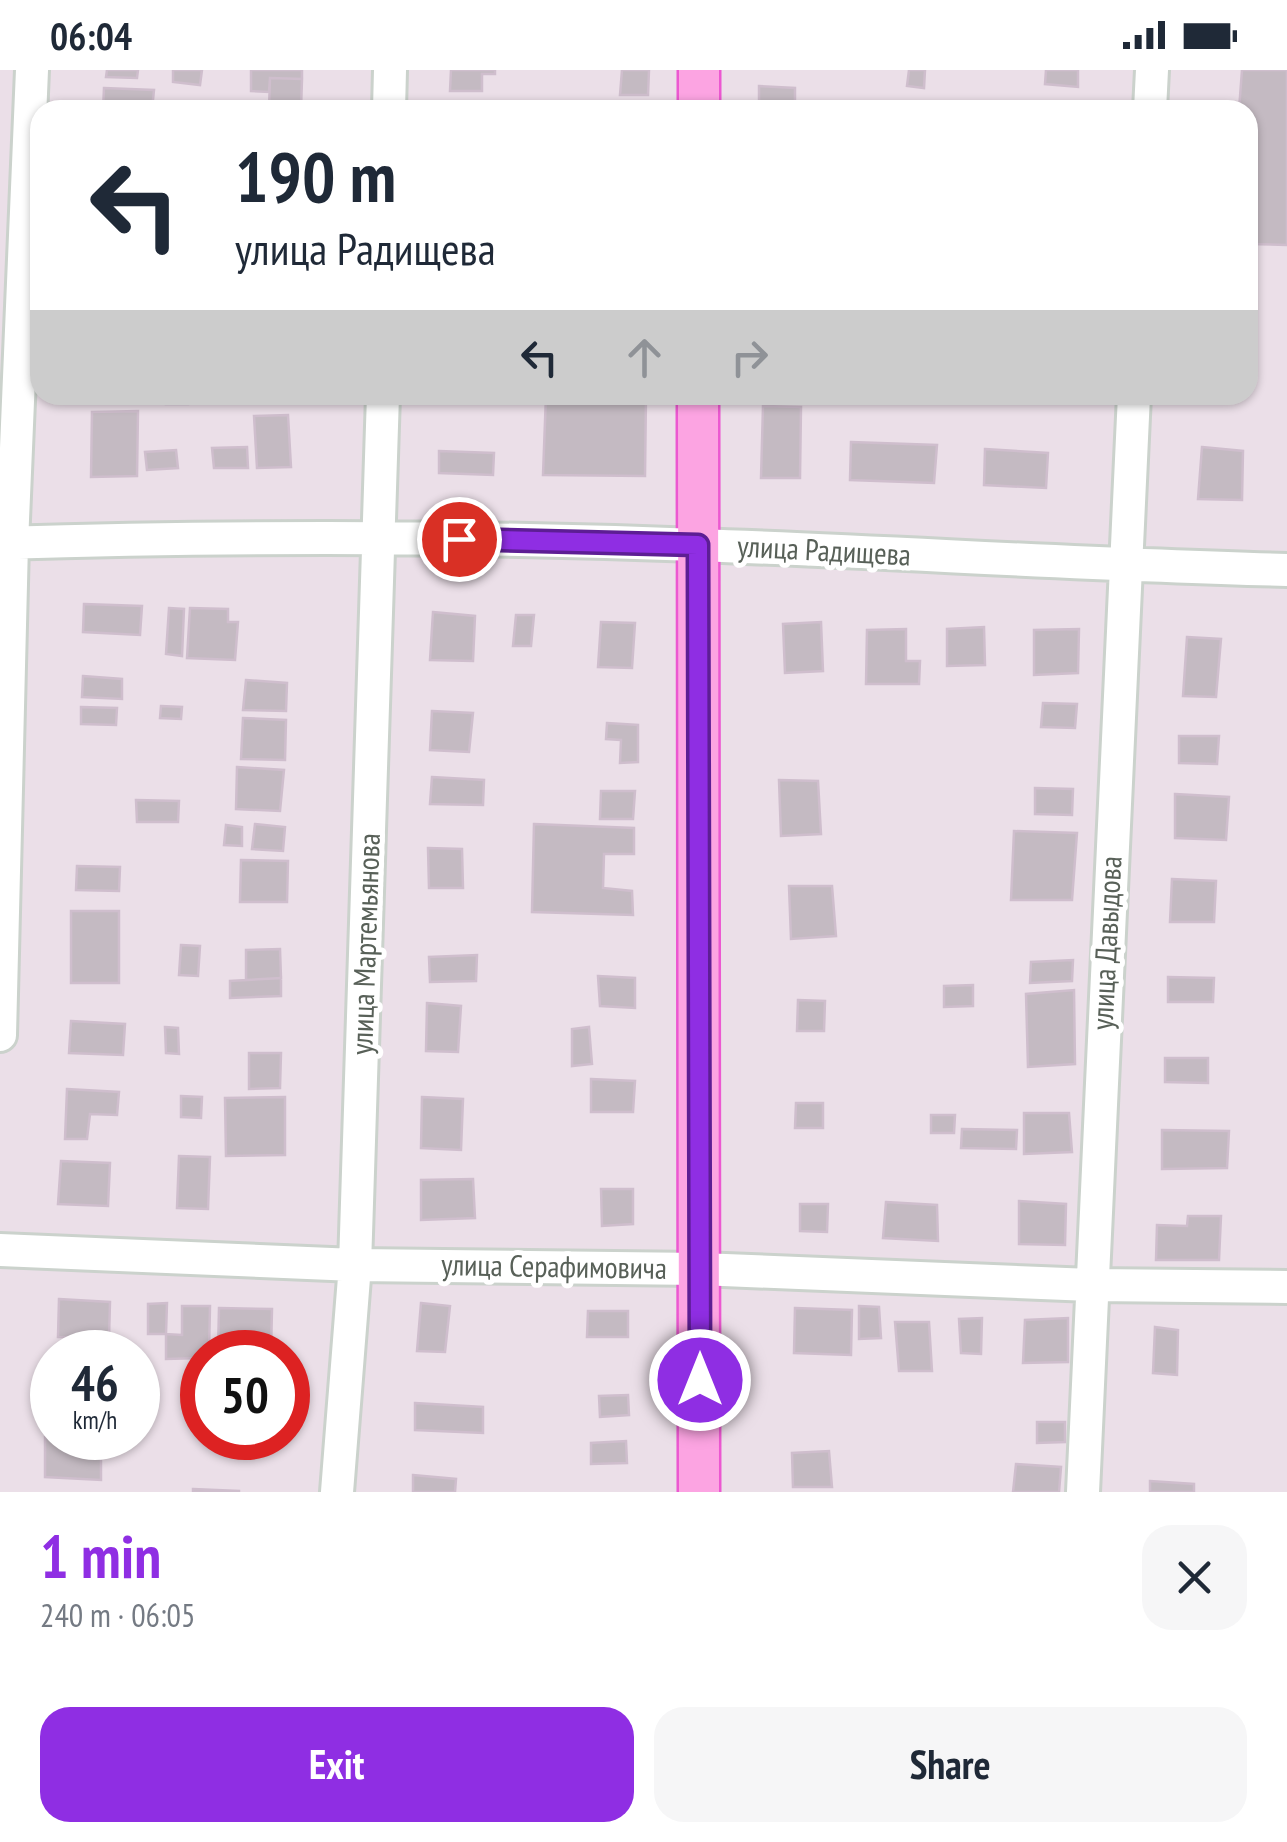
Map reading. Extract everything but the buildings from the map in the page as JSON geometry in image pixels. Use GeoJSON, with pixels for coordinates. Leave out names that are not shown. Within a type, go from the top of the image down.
{"type":"FeatureCollection","features":[{"type":"Feature","properties":{"kind":"main road"},"geometry":{"type":"LineString","coordinates":[[699,100],[700,70]]}},
{"type":"Feature","properties":{"kind":"main road"},"geometry":{"type":"LineString","coordinates":[[698,405],[699,1492]]}},
{"type":"Feature","properties":{"kind":"street"},"geometry":{"type":"LineString","coordinates":[[30,100],[32,70]]}},
{"type":"Feature","properties":{"kind":"street"},"geometry":{"type":"LineString","coordinates":[[389,100],[390,70]]}},
{"type":"Feature","properties":{"kind":"street"},"geometry":{"type":"LineString","coordinates":[[1150,100],[1152,70]]}},
{"type":"Feature","properties":{"kind":"street"},"geometry":{"type":"LineString","coordinates":[[0,1035],[6,543],[30,106]]}},
{"type":"Feature","properties":{"kind":"street","name":"улица Мартемьянова"},"geometry":{"type":"LineString","coordinates":[[337,1492],[356,1265],[382,405]]}},
{"type":"Feature","properties":{"kind":"street","name":"улица Давыдова"},"geometry":{"type":"LineString","coordinates":[[1084,1492],[1133,405]]}},
{"type":"Feature","properties":{"kind":"street","name":"улица Радищева"},"geometry":{"type":"LineString","coordinates":[[6,543],[379,536],[1287,570]]}},
{"type":"Feature","properties":{"kind":"street","name":"улица Серафимовича"},"geometry":{"type":"LineString","coordinates":[[0,1250],[356,1265],[700,1269],[1091,1285],[1287,1287]]}},
{"type":"Feature","properties":{"kind":"route"},"geometry":{"type":"LineString","coordinates":[[459,539],[698,545],[700,1380]]}}]}
